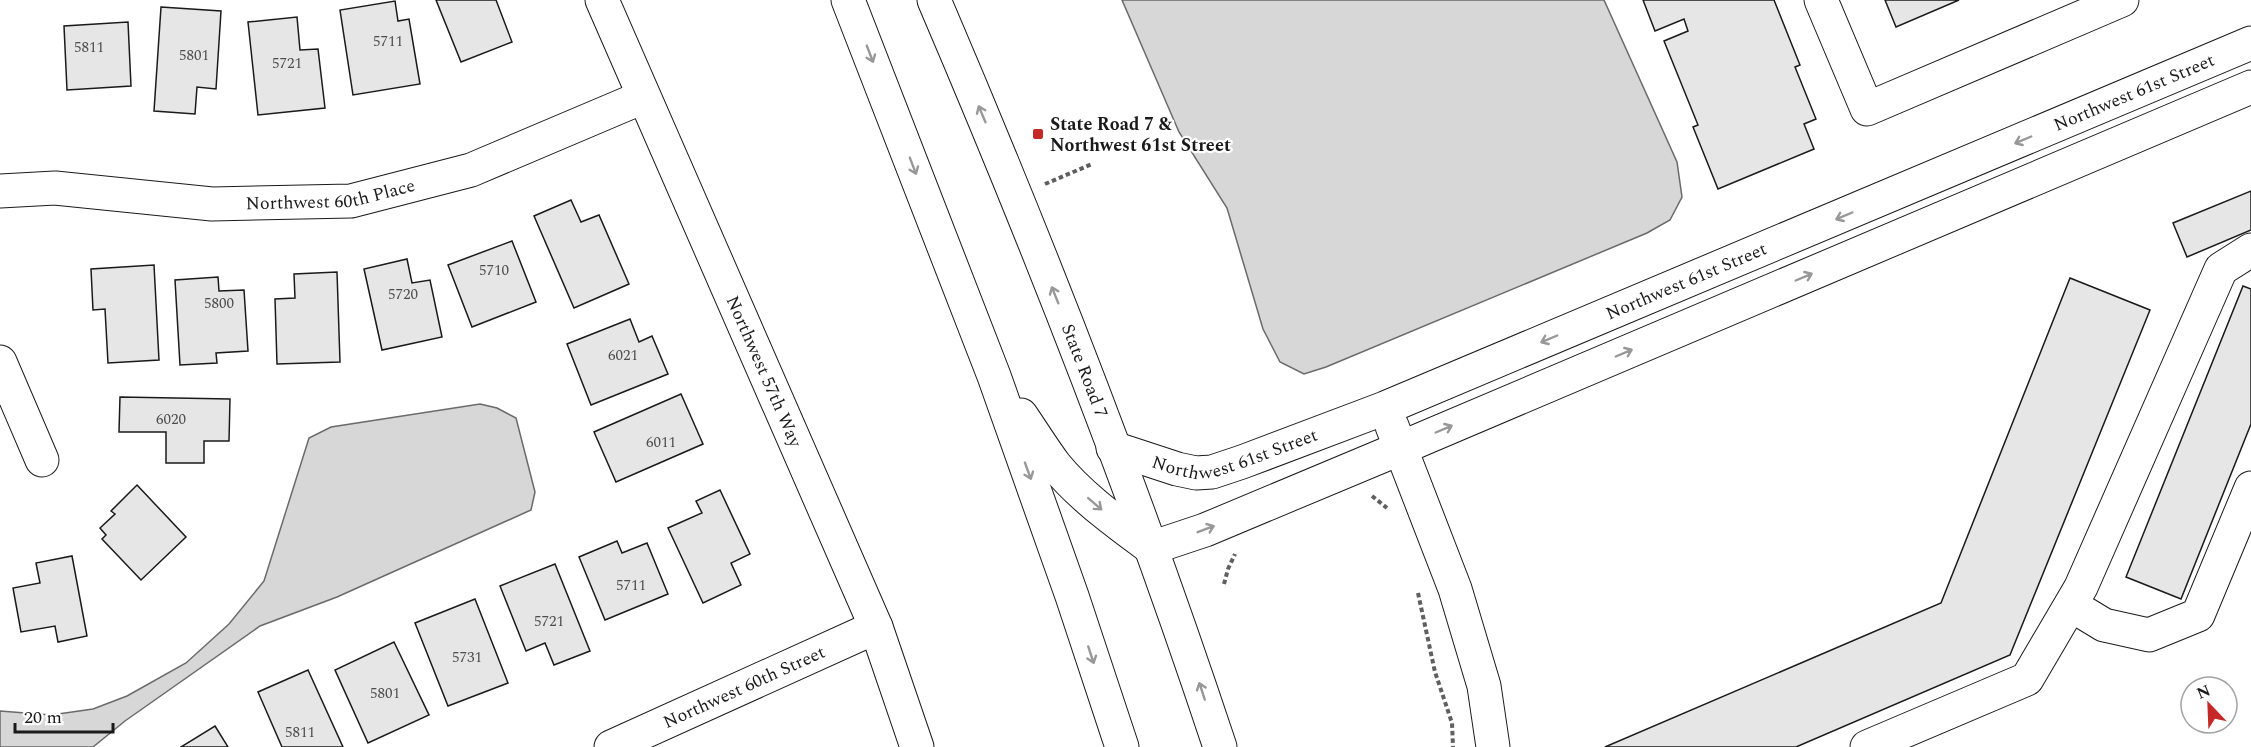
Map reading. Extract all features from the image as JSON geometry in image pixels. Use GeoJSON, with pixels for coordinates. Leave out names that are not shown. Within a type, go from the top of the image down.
{"type":"FeatureCollection","features":[{"type":"Feature","properties":{"kind":"street","name":"Northwest 57th Way"},"geometry":{"type":"LineString","coordinates":[[602,0],[876,627],[917,747]]}},
{"type":"Feature","properties":{"kind":"street"},"geometry":{"type":"LineString","coordinates":[[848,0],[994,376],[1072,596],[1122,747]]}},
{"type":"Feature","properties":{"kind":"street","name":"State Road 7"},"geometry":{"type":"LineString","coordinates":[[934,0],[1015,196],[1113,447],[1151,548],[1220,747]]}},
{"type":"Feature","properties":{"kind":"street"},"geometry":{"type":"LineString","coordinates":[[1821,0],[1867,109],[2063,11],[2122,0]]}},
{"type":"Feature","properties":{"kind":"street","name":"Northwest 61st Street"},"geometry":{"type":"LineString","coordinates":[[1113,447],[1177,470],[1196,473],[1212,472],[1242,462],[1384,408],[1821,226],[2251,43]]}},
{"type":"Feature","properties":{"kind":"street"},"geometry":{"type":"LineString","coordinates":[[994,376],[1056,465],[1106,513],[1151,548],[1205,530],[2251,87]]}},
{"type":"Feature","properties":{"kind":"street","name":"Northwest 60th Place"},"geometry":{"type":"LineString","coordinates":[[0,191],[55,189],[212,204],[351,201],[471,170],[643,97]]}},
{"type":"Feature","properties":{"kind":"street"},"geometry":{"type":"LineString","coordinates":[[1867,747],[2027,679],[2081,587],[2221,269],[2251,250]]}},
{"type":"Feature","properties":{"kind":"street"},"geometry":{"type":"LineString","coordinates":[[0,362],[42,460]]}},
{"type":"Feature","properties":{"kind":"street"},"geometry":{"type":"LineString","coordinates":[[1384,408],[1455,589],[1484,686],[1493,747]]}},
{"type":"Feature","properties":{"kind":"street"},"geometry":{"type":"LineString","coordinates":[[2071,604],[2104,625],[2149,635],[2198,615],[2251,488]]}},
{"type":"Feature","properties":{"kind":"street","name":"Northwest 60th Street"},"geometry":{"type":"LineString","coordinates":[[611,747],[876,627]]}},
{"type":"Feature","properties":{"kind":"path"},"geometry":{"type":"LineString","coordinates":[[1015,196],[1092,165]]}},
{"type":"Feature","properties":{"kind":"path"},"geometry":{"type":"LineString","coordinates":[[1362,494],[1372,496],[1387,508],[1392,517]]}},
{"type":"Feature","properties":{"kind":"path"},"geometry":{"type":"LineString","coordinates":[[1224,584],[1237,549]]}},
{"type":"Feature","properties":{"kind":"path"},"geometry":{"type":"LineString","coordinates":[[1418,592],[1435,672],[1452,723],[1453,747]]}},
{"type":"Feature","properties":{"kind":"shaded area"},"geometry":{"type":"Polygon","coordinates":[[[1122,0],[1604,0],[1677,162],[1682,197],[1670,220],[1647,233],[1326,367],[1304,374],[1280,362],[1263,329],[1227,208],[1179,132],[1122,0]]]}},
{"type":"Feature","properties":{"kind":"shaded area"},"geometry":{"type":"Polygon","coordinates":[[[480,404],[497,408],[516,418],[535,492],[531,510],[337,597],[260,626],[125,721],[93,747],[0,747],[0,711],[51,715],[93,709],[127,696],[186,663],[229,624],[264,581],[309,438],[331,427],[480,404]]]}},
{"type":"Feature","properties":{"kind":"building"},"geometry":{"type":"Polygon","coordinates":[[[436,0],[496,0],[512,42],[461,62],[436,0]]]}},
{"type":"Feature","properties":{"kind":"building"},"geometry":{"type":"Polygon","coordinates":[[[1643,0],[1774,0],[1800,65],[1795,67],[1816,119],[1804,124],[1814,149],[1718,189],[1693,127],[1698,125],[1664,41],[1688,31],[1684,19],[1655,31],[1643,0]]]}},
{"type":"Feature","properties":{"kind":"building"},"geometry":{"type":"Polygon","coordinates":[[[1885,0],[1959,0],[1896,27],[1885,0]]]}},
{"type":"Feature","properties":{"kind":"building"},"geometry":{"type":"Polygon","coordinates":[[[395,1],[398,21],[409,19],[420,84],[353,95],[340,10],[395,1]]]}},
{"type":"Feature","properties":{"kind":"building"},"geometry":{"type":"Polygon","coordinates":[[[161,7],[221,11],[216,89],[197,87],[195,114],[154,111],[161,7]]]}},
{"type":"Feature","properties":{"kind":"building"},"geometry":{"type":"Polygon","coordinates":[[[297,17],[300,50],[318,49],[325,108],[258,115],[248,22],[297,17]]]}},
{"type":"Feature","properties":{"kind":"building"},"geometry":{"type":"Polygon","coordinates":[[[128,22],[131,86],[67,90],[64,26],[128,22]]]}},
{"type":"Feature","properties":{"kind":"building"},"geometry":{"type":"Polygon","coordinates":[[[2251,191],[2251,230],[2187,257],[2173,223],[2251,191]]]}},
{"type":"Feature","properties":{"kind":"building"},"geometry":{"type":"Polygon","coordinates":[[[571,200],[581,222],[599,215],[629,284],[574,308],[534,216],[571,200]]]}},
{"type":"Feature","properties":{"kind":"building"},"geometry":{"type":"Polygon","coordinates":[[[512,241],[536,302],[472,327],[448,265],[512,241]]]}},
{"type":"Feature","properties":{"kind":"building"},"geometry":{"type":"Polygon","coordinates":[[[407,259],[412,283],[430,280],[442,337],[382,350],[364,269],[407,259]]]}},
{"type":"Feature","properties":{"kind":"building"},"geometry":{"type":"Polygon","coordinates":[[[154,265],[159,360],[108,363],[105,309],[93,310],[91,269],[154,265]]]}},
{"type":"Feature","properties":{"kind":"building"},"geometry":{"type":"Polygon","coordinates":[[[337,272],[340,362],[277,364],[275,299],[295,298],[294,274],[337,272]]]}},
{"type":"Feature","properties":{"kind":"building"},"geometry":{"type":"Polygon","coordinates":[[[218,277],[219,291],[244,290],[248,351],[216,353],[217,363],[180,365],[175,280],[218,277]]]}},
{"type":"Feature","properties":{"kind":"building"},"geometry":{"type":"Polygon","coordinates":[[[2070,278],[2150,310],[2010,655],[1796,747],[1605,747],[1941,603],[2070,278]]]}},
{"type":"Feature","properties":{"kind":"building"},"geometry":{"type":"Polygon","coordinates":[[[2243,286],[2251,289],[2251,424],[2181,599],[2126,577],[2243,286]]]}},
{"type":"Feature","properties":{"kind":"building"},"geometry":{"type":"Polygon","coordinates":[[[630,319],[639,342],[652,336],[668,374],[591,405],[567,344],[630,319]]]}},
{"type":"Feature","properties":{"kind":"building"},"geometry":{"type":"Polygon","coordinates":[[[681,394],[703,444],[616,482],[594,432],[681,394]]]}},
{"type":"Feature","properties":{"kind":"building"},"geometry":{"type":"Polygon","coordinates":[[[120,397],[230,399],[229,441],[204,441],[204,463],[166,463],[166,432],[119,432],[120,397]]]}},
{"type":"Feature","properties":{"kind":"building"},"geometry":{"type":"Polygon","coordinates":[[[137,485],[186,537],[141,580],[102,539],[106,535],[100,528],[115,514],[111,511],[137,485]]]}},
{"type":"Feature","properties":{"kind":"building"},"geometry":{"type":"Polygon","coordinates":[[[720,490],[750,554],[731,563],[741,585],[703,603],[668,528],[702,513],[696,501],[720,490]]]}},
{"type":"Feature","properties":{"kind":"building"},"geometry":{"type":"Polygon","coordinates":[[[617,541],[622,553],[647,543],[668,594],[605,620],[579,557],[617,541]]]}},
{"type":"Feature","properties":{"kind":"building"},"geometry":{"type":"Polygon","coordinates":[[[72,556],[87,636],[58,642],[55,626],[21,632],[13,588],[40,583],[36,563],[72,556]]]}},
{"type":"Feature","properties":{"kind":"building"},"geometry":{"type":"Polygon","coordinates":[[[555,564],[590,651],[554,665],[545,643],[526,651],[500,586],[555,564]]]}},
{"type":"Feature","properties":{"kind":"building"},"geometry":{"type":"Polygon","coordinates":[[[475,599],[508,683],[448,706],[415,623],[475,599]]]}},
{"type":"Feature","properties":{"kind":"building"},"geometry":{"type":"Polygon","coordinates":[[[394,642],[429,715],[368,743],[335,670],[394,642]]]}},
{"type":"Feature","properties":{"kind":"building"},"geometry":{"type":"Polygon","coordinates":[[[308,670],[343,747],[282,747],[258,692],[308,670]]]}},
{"type":"Feature","properties":{"kind":"building"},"geometry":{"type":"Polygon","coordinates":[[[215,726],[228,747],[181,747],[215,726]]]}},
{"type":"Feature","properties":{"kind":"place","name":"State Road 7 & Northwest 61st Street"},"geometry":{"type":"Point","coordinates":[1038,134]}}]}
